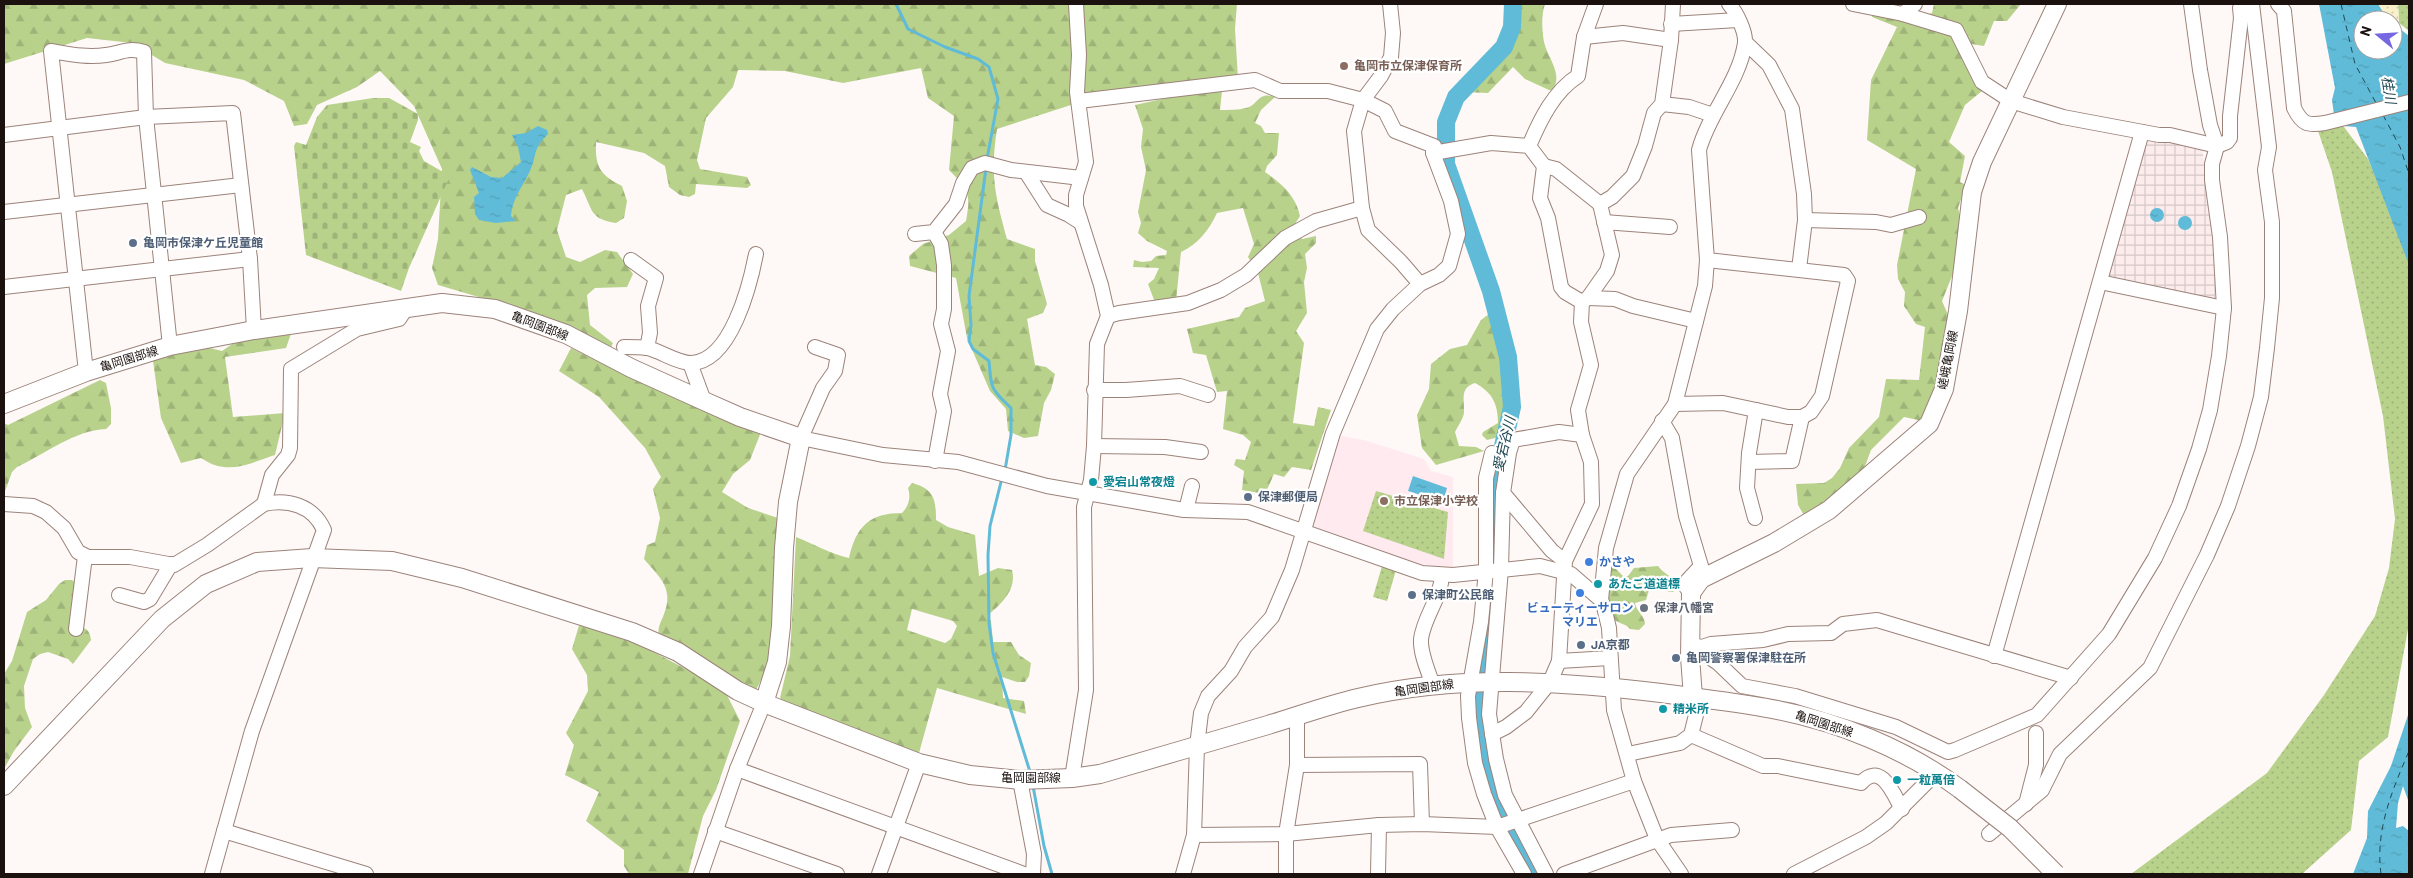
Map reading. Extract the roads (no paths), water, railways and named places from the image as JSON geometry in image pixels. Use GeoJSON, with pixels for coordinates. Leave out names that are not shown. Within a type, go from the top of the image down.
{"type":"FeatureCollection","features":[{"type":"Feature","properties":{"kind":"main road","name":"嵯峨亀岡線"},"geometry":{"type":"LineString","coordinates":[[1691,593],[1701,579],[1774,543],[1829,510],[1929,424],[1944,389],[1958,311],[1972,192],[1982,162],[2057,4]]}},
{"type":"Feature","properties":{"kind":"main road","name":"亀岡園部線"},"geometry":{"type":"LineString","coordinates":[[4,404],[86,372],[170,346],[254,330],[405,310],[442,303],[495,309],[566,334],[631,368],[740,417],[801,438]]}},
{"type":"Feature","properties":{"kind":"main road"},"geometry":{"type":"LineString","coordinates":[[764,703],[777,662],[781,626],[788,502],[801,438]]}},
{"type":"Feature","properties":{"kind":"main road","name":"亀岡園部線"},"geometry":{"type":"LineString","coordinates":[[4,786],[162,619],[206,584],[257,562],[312,558],[392,561],[462,578],[632,632],[678,652],[738,691],[764,703],[919,763],[970,775],[1028,780],[1072,778],[1100,774],[1358,698],[1432,685],[1480,682],[1550,682],[1614,688],[1770,708],[1834,725],[1883,746],[1935,774],[1960,789],[2010,828],[2056,874]]}},
{"type":"Feature","properties":{"kind":"main road"},"geometry":{"type":"LineString","coordinates":[[1691,593],[1692,698]]}},
{"type":"Feature","properties":{"kind":"street"},"geometry":{"type":"LineString","coordinates":[[1072,778],[1086,690],[1084,508],[1091,480],[1094,446],[1094,390],[1097,344],[1108,316],[1101,285],[1080,222],[1076,195],[1086,162],[1079,101],[1076,4]]}},
{"type":"Feature","properties":{"kind":"street"},"geometry":{"type":"LineString","coordinates":[[1390,4],[1393,33],[1390,57],[1382,76],[1363,100],[1354,131],[1362,208],[1368,230],[1401,262],[1420,284]]}},
{"type":"Feature","properties":{"kind":"street"},"geometry":{"type":"LineString","coordinates":[[1529,146],[1549,106],[1564,87],[1578,76],[1584,37],[1596,4]]}},
{"type":"Feature","properties":{"kind":"street"},"geometry":{"type":"LineString","coordinates":[[1600,204],[1612,197],[1633,176],[1645,146],[1654,113],[1662,104],[1671,40],[1673,4]]}},
{"type":"Feature","properties":{"kind":"street"},"geometry":{"type":"LineString","coordinates":[[1732,4],[1745,42],[1769,65],[1792,109],[1802,174],[1805,220],[1799,269]]}},
{"type":"Feature","properties":{"kind":"street"},"geometry":{"type":"LineString","coordinates":[[1853,4],[1903,14],[1956,30],[1982,82],[2011,101],[2063,117],[2142,132],[2170,135],[2217,146],[2227,142],[2230,138],[2230,116],[2242,4]]}},
{"type":"Feature","properties":{"kind":"street"},"geometry":{"type":"LineString","coordinates":[[1903,14],[1915,4]]}},
{"type":"Feature","properties":{"kind":"street"},"geometry":{"type":"LineString","coordinates":[[1690,645],[1718,663],[1742,686],[1795,696],[1896,727],[1948,752],[2037,714],[2109,634],[2155,558],[2180,506],[2200,449],[2210,410],[2219,356],[2224,308],[2220,237],[2212,180],[2212,164],[2217,146],[2210,125],[2191,4]]}},
{"type":"Feature","properties":{"kind":"street"},"geometry":{"type":"LineString","coordinates":[[1989,834],[2042,790],[2060,754],[2150,668],[2210,547],[2228,506],[2248,446],[2261,398],[2272,298],[2272,222],[2265,170],[2269,147],[2252,4]]}},
{"type":"Feature","properties":{"kind":"street"},"geometry":{"type":"LineString","coordinates":[[2278,4],[2284,12],[2294,108],[2298,117],[2304,122],[2311,126],[2409,102]]}},
{"type":"Feature","properties":{"kind":"street"},"geometry":{"type":"LineString","coordinates":[[1672,24],[1738,20]]}},
{"type":"Feature","properties":{"kind":"street"},"geometry":{"type":"LineString","coordinates":[[1584,37],[1623,32],[1671,40]]}},
{"type":"Feature","properties":{"kind":"street"},"geometry":{"type":"LineString","coordinates":[[1681,874],[1657,839],[1634,782],[1628,754],[1614,710],[1609,628],[1601,600],[1606,548],[1627,474],[1675,404],[1705,286],[1707,260],[1699,150],[1703,135],[1727,90],[1745,42]]}},
{"type":"Feature","properties":{"kind":"street"},"geometry":{"type":"LineString","coordinates":[[86,372],[51,51],[79,56],[105,55],[132,48],[144,52],[146,117],[170,346]]}},
{"type":"Feature","properties":{"kind":"street"},"geometry":{"type":"LineString","coordinates":[[1079,101],[1255,80],[1280,90],[1328,91],[1363,100],[1385,111],[1395,131],[1434,146],[1451,201],[1458,234],[1449,266],[1439,275],[1420,284],[1393,309],[1377,329],[1333,433],[1292,570],[1272,617],[1245,647],[1231,671],[1208,696],[1201,713],[1197,746],[1194,835],[1182,874]]}},
{"type":"Feature","properties":{"kind":"street"},"geometry":{"type":"LineString","coordinates":[[1662,104],[1689,107],[1713,115]]}},
{"type":"Feature","properties":{"kind":"street"},"geometry":{"type":"LineString","coordinates":[[4,135],[146,117],[233,113],[250,259],[254,330]]}},
{"type":"Feature","properties":{"kind":"street"},"geometry":{"type":"LineString","coordinates":[[1994,656],[2142,132]]}},
{"type":"Feature","properties":{"kind":"street"},"geometry":{"type":"LineString","coordinates":[[1436,152],[1458,150],[1491,143],[1529,146],[1544,166],[1556,169],[1600,204],[1612,255],[1607,271],[1585,300],[1581,322],[1591,365],[1578,410],[1582,435],[1591,462],[1592,504],[1564,566],[1560,660],[1550,682],[1518,719],[1492,734]]}},
{"type":"Feature","properties":{"kind":"street"},"geometry":{"type":"LineString","coordinates":[[916,234],[934,232],[956,204],[963,183],[972,168],[986,163],[1026,172],[1081,178]]}},
{"type":"Feature","properties":{"kind":"street"},"geometry":{"type":"LineString","coordinates":[[1544,166],[1540,198],[1548,218],[1560,287],[1565,292],[1585,300],[1615,299],[1633,306],[1696,321]]}},
{"type":"Feature","properties":{"kind":"street"},"geometry":{"type":"LineString","coordinates":[[1026,172],[1047,205],[1080,222]]}},
{"type":"Feature","properties":{"kind":"street"},"geometry":{"type":"LineString","coordinates":[[4,212],[241,185]]}},
{"type":"Feature","properties":{"kind":"street"},"geometry":{"type":"LineString","coordinates":[[1108,316],[1188,304],[1221,290],[1246,275],[1285,238],[1316,221],[1362,208]]}},
{"type":"Feature","properties":{"kind":"street"},"geometry":{"type":"LineString","coordinates":[[1805,220],[1876,222],[1891,225],[1919,217]]}},
{"type":"Feature","properties":{"kind":"street"},"geometry":{"type":"LineString","coordinates":[[1604,222],[1670,227]]}},
{"type":"Feature","properties":{"kind":"street"},"geometry":{"type":"LineString","coordinates":[[934,232],[941,244],[944,265],[944,309],[941,324],[948,351],[940,394],[944,411],[935,461]]}},
{"type":"Feature","properties":{"kind":"street"},"geometry":{"type":"LineString","coordinates":[[624,347],[647,348],[690,363],[705,360],[720,349],[750,287],[756,254]]}},
{"type":"Feature","properties":{"kind":"street"},"geometry":{"type":"LineString","coordinates":[[4,287],[250,259]]}},
{"type":"Feature","properties":{"kind":"street"},"geometry":{"type":"LineString","coordinates":[[631,260],[656,278],[648,306],[650,333],[647,348]]}},
{"type":"Feature","properties":{"kind":"street"},"geometry":{"type":"LineString","coordinates":[[1675,404],[1723,403],[1788,417],[1802,417],[1814,409],[1822,396],[1848,281],[1844,275],[1707,260]]}},
{"type":"Feature","properties":{"kind":"street"},"geometry":{"type":"LineString","coordinates":[[2100,282],[2224,308]]}},
{"type":"Feature","properties":{"kind":"street"},"geometry":{"type":"LineString","coordinates":[[264,504],[272,475],[288,456],[290,448],[291,369],[357,329],[399,318],[405,310]]}},
{"type":"Feature","properties":{"kind":"street"},"geometry":{"type":"LineString","coordinates":[[814,347],[838,355],[835,371],[823,388],[801,438],[884,456],[958,462],[1004,475],[1087,493],[1186,510],[1248,512],[1422,573],[1442,575],[1540,566],[1564,566]]}},
{"type":"Feature","properties":{"kind":"street"},"geometry":{"type":"LineString","coordinates":[[690,363],[704,401]]}},
{"type":"Feature","properties":{"kind":"street"},"geometry":{"type":"LineString","coordinates":[[1094,390],[1180,386],[1208,395]]}},
{"type":"Feature","properties":{"kind":"street"},"geometry":{"type":"LineString","coordinates":[[1755,518],[1748,488],[1749,462],[1756,410]]}},
{"type":"Feature","properties":{"kind":"street"},"geometry":{"type":"LineString","coordinates":[[1749,462],[1792,461],[1802,417]]}},
{"type":"Feature","properties":{"kind":"street"},"geometry":{"type":"LineString","coordinates":[[1662,421],[1672,438],[1686,516],[1701,566],[1688,580],[1686,587],[1691,593]]}},
{"type":"Feature","properties":{"kind":"street"},"geometry":{"type":"LineString","coordinates":[[1546,874],[1484,794],[1475,763],[1469,718],[1480,682],[1503,493],[1509,453],[1513,440],[1559,432],[1582,435]]}},
{"type":"Feature","properties":{"kind":"street"},"geometry":{"type":"LineString","coordinates":[[1094,446],[1165,447],[1201,452]]}},
{"type":"Feature","properties":{"kind":"street"},"geometry":{"type":"LineString","coordinates":[[1492,453],[1486,478],[1493,570],[1479,641],[1480,682],[1489,714],[1505,795],[1506,824],[1524,874]]}},
{"type":"Feature","properties":{"kind":"street"},"geometry":{"type":"LineString","coordinates":[[1186,510],[1192,486]]}},
{"type":"Feature","properties":{"kind":"street"},"geometry":{"type":"LineString","coordinates":[[1503,493],[1564,566],[1601,600]]}},
{"type":"Feature","properties":{"kind":"street"},"geometry":{"type":"LineString","coordinates":[[4,504],[33,506],[46,512],[64,528],[78,552],[85,556],[130,557],[171,564],[180,562],[194,554],[264,504],[275,502],[296,503],[320,520],[324,530],[312,558],[252,732],[212,874]]}},
{"type":"Feature","properties":{"kind":"street"},"geometry":{"type":"LineString","coordinates":[[76,629],[85,556]]}},
{"type":"Feature","properties":{"kind":"street"},"geometry":{"type":"LineString","coordinates":[[119,595],[144,602],[150,599],[171,564]]}},
{"type":"Feature","properties":{"kind":"street"},"geometry":{"type":"LineString","coordinates":[[1432,685],[1421,640],[1441,586],[1442,575]]}},
{"type":"Feature","properties":{"kind":"street"},"geometry":{"type":"LineString","coordinates":[[1690,645],[1702,647],[1711,644],[1763,640],[1788,634],[1831,633],[1843,624],[1877,620],[2071,678]]}},
{"type":"Feature","properties":{"kind":"street"},"geometry":{"type":"LineString","coordinates":[[1560,660],[1610,658]]}},
{"type":"Feature","properties":{"kind":"street"},"geometry":{"type":"LineString","coordinates":[[1628,754],[1680,743],[1691,735],[1697,711],[1692,698]]}},
{"type":"Feature","properties":{"kind":"street"},"geometry":{"type":"LineString","coordinates":[[701,874],[737,769],[764,703]]}},
{"type":"Feature","properties":{"kind":"street"},"geometry":{"type":"LineString","coordinates":[[1286,874],[1286,834],[1297,765],[1296,716]]}},
{"type":"Feature","properties":{"kind":"street"},"geometry":{"type":"LineString","coordinates":[[2026,804],[2036,765],[2036,733]]}},
{"type":"Feature","properties":{"kind":"street"},"geometry":{"type":"LineString","coordinates":[[1691,735],[1763,766],[1778,766],[1860,784],[1866,777],[1878,776],[1884,779],[1902,809]]}},
{"type":"Feature","properties":{"kind":"street"},"geometry":{"type":"LineString","coordinates":[[879,874],[919,763]]}},
{"type":"Feature","properties":{"kind":"street"},"geometry":{"type":"LineString","coordinates":[[1297,765],[1420,764],[1422,824]]}},
{"type":"Feature","properties":{"kind":"street"},"geometry":{"type":"LineString","coordinates":[[737,769],[1024,874]]}},
{"type":"Feature","properties":{"kind":"street"},"geometry":{"type":"LineString","coordinates":[[1794,874],[1866,837],[1902,809],[1935,774]]}},
{"type":"Feature","properties":{"kind":"street"},"geometry":{"type":"LineString","coordinates":[[1028,780],[1034,854],[1033,874]]}},
{"type":"Feature","properties":{"kind":"street"},"geometry":{"type":"LineString","coordinates":[[1194,835],[1286,834],[1379,825],[1506,824],[1634,782]]}},
{"type":"Feature","properties":{"kind":"street"},"geometry":{"type":"LineString","coordinates":[[1378,874],[1379,825]]}},
{"type":"Feature","properties":{"kind":"street"},"geometry":{"type":"LineString","coordinates":[[1564,874],[1671,835],[1732,830]]}},
{"type":"Feature","properties":{"kind":"street"},"geometry":{"type":"LineString","coordinates":[[224,831],[366,874]]}},
{"type":"Feature","properties":{"kind":"street"},"geometry":{"type":"LineString","coordinates":[[715,831],[837,874]]}},
{"type":"Feature","properties":{"kind":"water","name":"桂川"},"geometry":{"type":"Polygon","coordinates":[[[2319,4],[2378,4],[2382,10],[2353,10],[2353,60],[2403,60],[2403,31],[2409,36],[2409,265],[2356,127],[2344,126],[2340,116],[2334,115],[2332,100],[2335,88],[2319,4]]]}},
{"type":"Feature","properties":{"kind":"water"},"geometry":{"type":"Polygon","coordinates":[[[538,126],[547,130],[548,134],[537,149],[532,167],[513,205],[511,216],[516,221],[496,223],[479,220],[475,214],[474,197],[479,193],[470,170],[472,167],[491,177],[502,178],[521,162],[518,147],[512,135],[526,133],[538,126]]]}},
{"type":"Feature","properties":{"kind":"water"},"geometry":{"type":"Polygon","coordinates":[[[2154,208],[2160,208],[2164,215],[2160,222],[2154,222],[2150,218],[2150,212],[2154,208]]]}},
{"type":"Feature","properties":{"kind":"water"},"geometry":{"type":"Polygon","coordinates":[[[2182,216],[2188,216],[2192,223],[2188,230],[2182,230],[2178,226],[2178,220],[2182,216]]]}},
{"type":"Feature","properties":{"kind":"water"},"geometry":{"type":"Polygon","coordinates":[[[1413,476],[1447,488],[1443,502],[1408,491],[1413,476]]]}},
{"type":"Feature","properties":{"kind":"water"},"geometry":{"type":"Polygon","coordinates":[[[2409,712],[2409,803],[2403,786],[2398,803],[2396,828],[2403,826],[2409,831],[2409,874],[2353,874],[2367,838],[2368,811],[2391,766],[2409,712]]]}},
{"type":"Feature","properties":{"kind":"waterway"},"geometry":{"type":"LineString","coordinates":[[896,4],[908,29],[945,47],[978,59],[989,67],[998,99],[987,159]]}},
{"type":"Feature","properties":{"kind":"waterway","name":"愛宕谷川"},"geometry":{"type":"LineString","coordinates":[[1513,4],[1512,27],[1504,47],[1456,97],[1446,122],[1446,164],[1491,291],[1508,357],[1512,407],[1495,481],[1491,607],[1479,699],[1480,734],[1500,806],[1536,874]]}},
{"type":"Feature","properties":{"kind":"waterway"},"geometry":{"type":"LineString","coordinates":[[986,168],[969,296],[971,325],[969,341],[973,349],[989,361],[993,388],[999,397],[1011,408],[1011,435],[1005,470]]}},
{"type":"Feature","properties":{"kind":"waterway"},"geometry":{"type":"LineString","coordinates":[[1002,478],[990,526],[988,555],[989,623],[993,653],[1031,775]]}},
{"type":"Feature","properties":{"kind":"waterway"},"geometry":{"type":"LineString","coordinates":[[1033,786],[1044,846],[1052,874]]}},
{"type":"Feature","properties":{"kind":"place","name":"亀岡市立保津保育所"},"geometry":{"type":"Point","coordinates":[1344,66]}},
{"type":"Feature","properties":{"kind":"place","name":"亀岡市保津ケ丘児童館"},"geometry":{"type":"Point","coordinates":[133,243]}},
{"type":"Feature","properties":{"kind":"place","name":"愛宕山常夜燈"},"geometry":{"type":"Point","coordinates":[1093,482]}},
{"type":"Feature","properties":{"kind":"place","name":"保津郵便局"},"geometry":{"type":"Point","coordinates":[1248,497]}},
{"type":"Feature","properties":{"kind":"place","name":"市立保津小学校"},"geometry":{"type":"Point","coordinates":[1384,501]}},
{"type":"Feature","properties":{"kind":"place","name":"かさや"},"geometry":{"type":"Point","coordinates":[1589,562]}},
{"type":"Feature","properties":{"kind":"place","name":"あたご道道標"},"geometry":{"type":"Point","coordinates":[1598,584]}},
{"type":"Feature","properties":{"kind":"place","name":"ビューティーサロン マリエ"},"geometry":{"type":"Point","coordinates":[1580,593]}},
{"type":"Feature","properties":{"kind":"place","name":"保津町公民館"},"geometry":{"type":"Point","coordinates":[1412,595]}},
{"type":"Feature","properties":{"kind":"place","name":"保津八幡宮"},"geometry":{"type":"Point","coordinates":[1644,608]}},
{"type":"Feature","properties":{"kind":"place","name":"JA京都"},"geometry":{"type":"Point","coordinates":[1581,645]}},
{"type":"Feature","properties":{"kind":"place","name":"亀岡警察署保津駐在所"},"geometry":{"type":"Point","coordinates":[1676,658]}},
{"type":"Feature","properties":{"kind":"place","name":"精米所"},"geometry":{"type":"Point","coordinates":[1663,709]}},
{"type":"Feature","properties":{"kind":"place","name":"一粒萬倍"},"geometry":{"type":"Point","coordinates":[1897,780]}}]}
